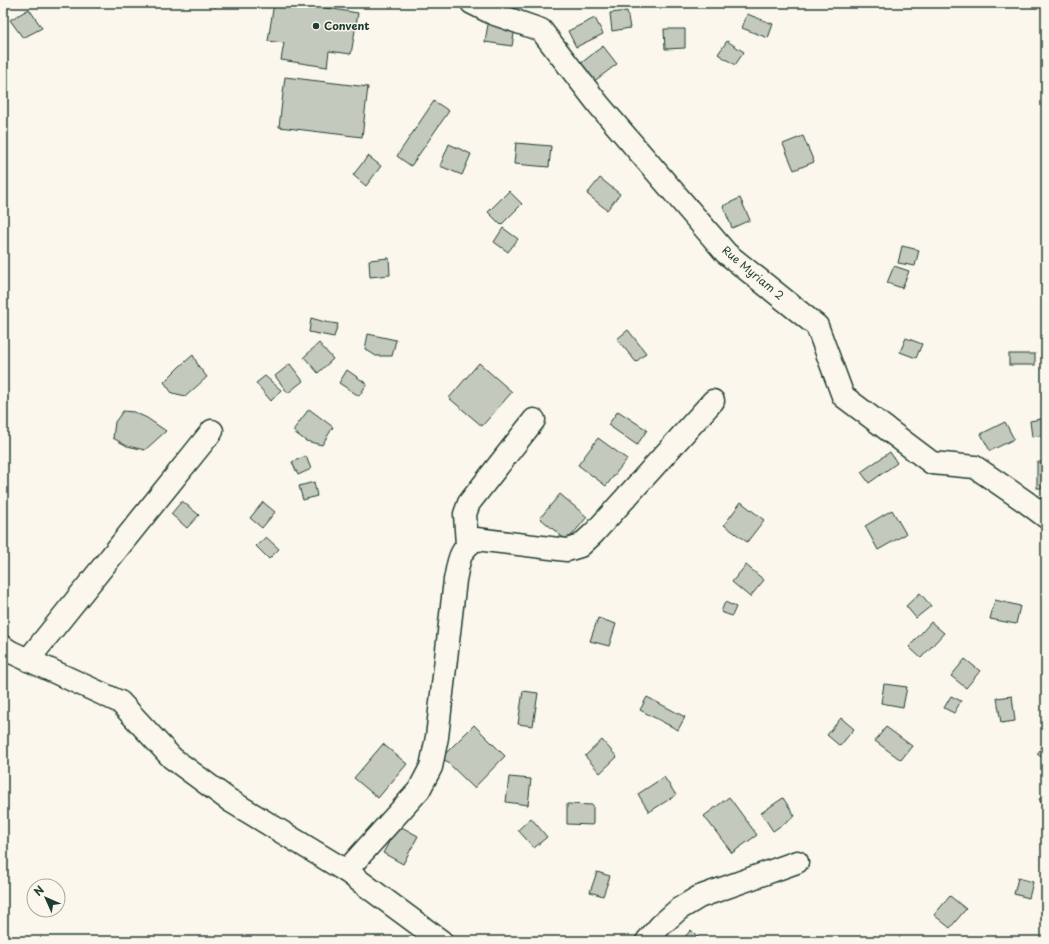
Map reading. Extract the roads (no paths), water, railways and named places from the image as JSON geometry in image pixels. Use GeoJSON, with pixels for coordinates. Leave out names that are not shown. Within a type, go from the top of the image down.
{"type":"FeatureCollection","features":[{"type":"Feature","properties":{"kind":"street","name":"Rue Myriam 2"},"geometry":{"type":"LineString","coordinates":[[472,3],[492,13],[541,30],[599,105],[726,253],[817,326],[843,396],[932,463],[974,467],[1046,517]]}},
{"type":"Feature","properties":{"kind":"street"},"geometry":{"type":"LineString","coordinates":[[346,871],[419,790],[431,767],[437,737],[455,580],[459,557],[467,545],[476,539],[567,550],[580,546],[594,533],[713,401]]}},
{"type":"Feature","properties":{"kind":"street"},"geometry":{"type":"LineString","coordinates":[[467,545],[465,514],[469,503],[534,420]]}},
{"type":"Feature","properties":{"kind":"street"},"geometry":{"type":"LineString","coordinates":[[28,660],[212,431]]}},
{"type":"Feature","properties":{"kind":"street"},"geometry":{"type":"LineString","coordinates":[[3,647],[120,702],[172,758],[228,800],[346,871],[441,941]]}},
{"type":"Feature","properties":{"kind":"street"},"geometry":{"type":"LineString","coordinates":[[647,941],[661,925],[679,909],[699,897],[797,862]]}},
{"type":"Feature","properties":{"kind":"place","name":"Convent"},"geometry":{"type":"Point","coordinates":[316,26]}}]}
